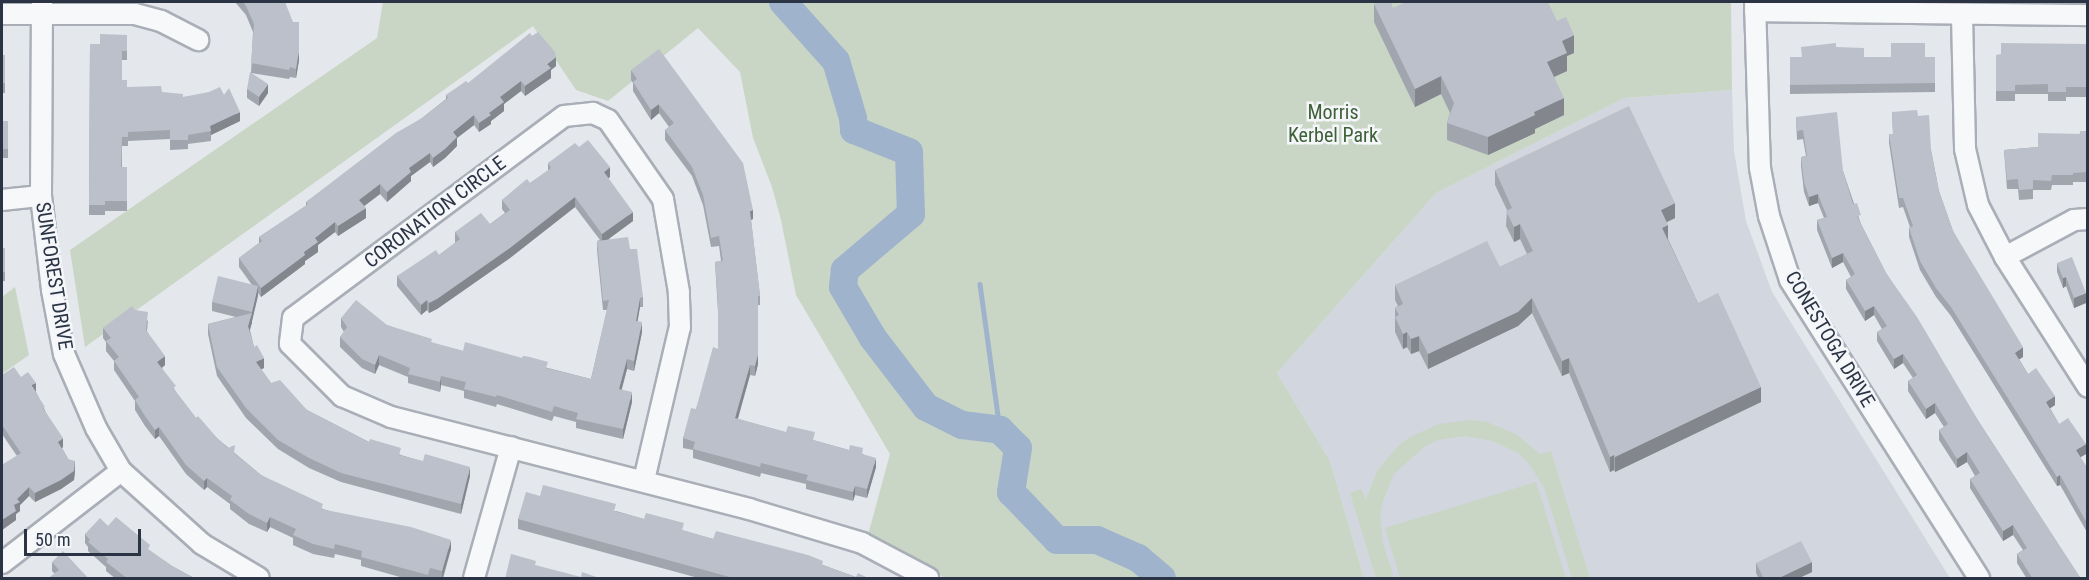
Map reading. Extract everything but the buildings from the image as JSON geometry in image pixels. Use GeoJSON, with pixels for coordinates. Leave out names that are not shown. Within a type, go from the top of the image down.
{"type":"FeatureCollection","features":[{"type":"Feature","properties":{"kind":"street"},"geometry":{"type":"LineString","coordinates":[[1755,6],[1962,15],[2088,15]]}},
{"type":"Feature","properties":{"kind":"street","name":"CONESTOGA DRIVE"},"geometry":{"type":"LineString","coordinates":[[1755,6],[1760,168],[1769,216],[1790,280],[1979,579]]}},
{"type":"Feature","properties":{"kind":"street"},"geometry":{"type":"LineString","coordinates":[[2,14],[42,7],[135,14],[161,21],[198,40]]}},
{"type":"Feature","properties":{"kind":"street","name":"SUNFOREST DRIVE"},"geometry":{"type":"LineString","coordinates":[[42,7],[41,196],[52,290],[64,354],[96,428],[121,471],[202,544],[259,579]]}},
{"type":"Feature","properties":{"kind":"street"},"geometry":{"type":"LineString","coordinates":[[1962,15],[1965,149],[1978,205],[2005,257],[2088,387]]}},
{"type":"Feature","properties":{"kind":"street","name":"CORONATION CIRCLE"},"geometry":{"type":"LineString","coordinates":[[644,480],[680,327],[679,292],[663,199],[608,120],[593,113],[564,117],[293,318],[290,344],[342,396],[391,417],[644,480],[862,543],[928,579]]}},
{"type":"Feature","properties":{"kind":"street"},"geometry":{"type":"LineString","coordinates":[[2,200],[41,196]]}},
{"type":"Feature","properties":{"kind":"street"},"geometry":{"type":"LineString","coordinates":[[2005,257],[2073,220],[2088,219]]}},
{"type":"Feature","properties":{"kind":"street"},"geometry":{"type":"LineString","coordinates":[[474,579],[511,447]]}},
{"type":"Feature","properties":{"kind":"street"},"geometry":{"type":"LineString","coordinates":[[2,563],[121,471]]}},
{"type":"Feature","properties":{"kind":"shaded area"},"geometry":{"type":"Polygon","coordinates":[[[1732,90],[1734,151],[1746,221],[1772,292],[1950,578],[1364,578],[1330,461],[1277,373],[1436,193],[1624,98],[1732,90]]]}},
{"type":"Feature","properties":{"kind":"green space","name":"Morris Kerbel Park"},"geometry":{"type":"Polygon","coordinates":[[[383,2],[1731,2],[1732,90],[1624,98],[1436,193],[1277,373],[1330,461],[1364,578],[945,578],[868,535],[890,454],[796,295],[781,220],[772,187],[753,138],[740,72],[698,28],[608,101],[576,90],[533,26],[85,347],[70,250],[377,38],[383,2]]]}},
{"type":"Feature","properties":{"kind":"green space"},"geometry":{"type":"Polygon","coordinates":[[[15,287],[29,355],[2,374],[2,297],[15,287]]]}},
{"type":"Feature","properties":{"kind":"green space"},"geometry":{"type":"Polygon","coordinates":[[[1471,420],[1487,422],[1516,434],[1540,454],[1551,451],[1590,578],[1572,578],[1544,487],[1529,464],[1518,453],[1493,441],[1465,436],[1438,440],[1424,447],[1394,474],[1380,515],[1383,543],[1394,578],[1376,578],[1350,493],[1361,489],[1366,500],[1377,471],[1398,446],[1410,437],[1439,424],[1471,420]]]}},
{"type":"Feature","properties":{"kind":"green space"},"geometry":{"type":"Polygon","coordinates":[[[1536,482],[1566,578],[1400,578],[1385,528],[1536,482]]]}},
{"type":"Feature","properties":{"kind":"waterway"},"geometry":{"type":"LineString","coordinates":[[783,2],[836,61],[853,118],[854,130],[909,152],[911,214],[845,270],[843,287],[873,338],[926,407],[962,425],[1000,430],[1018,448],[1011,492],[1057,540],[1097,540],[1138,558],[1162,578]]}},
{"type":"Feature","properties":{"kind":"waterway"},"geometry":{"type":"LineString","coordinates":[[980,284],[1000,430]]}}]}
